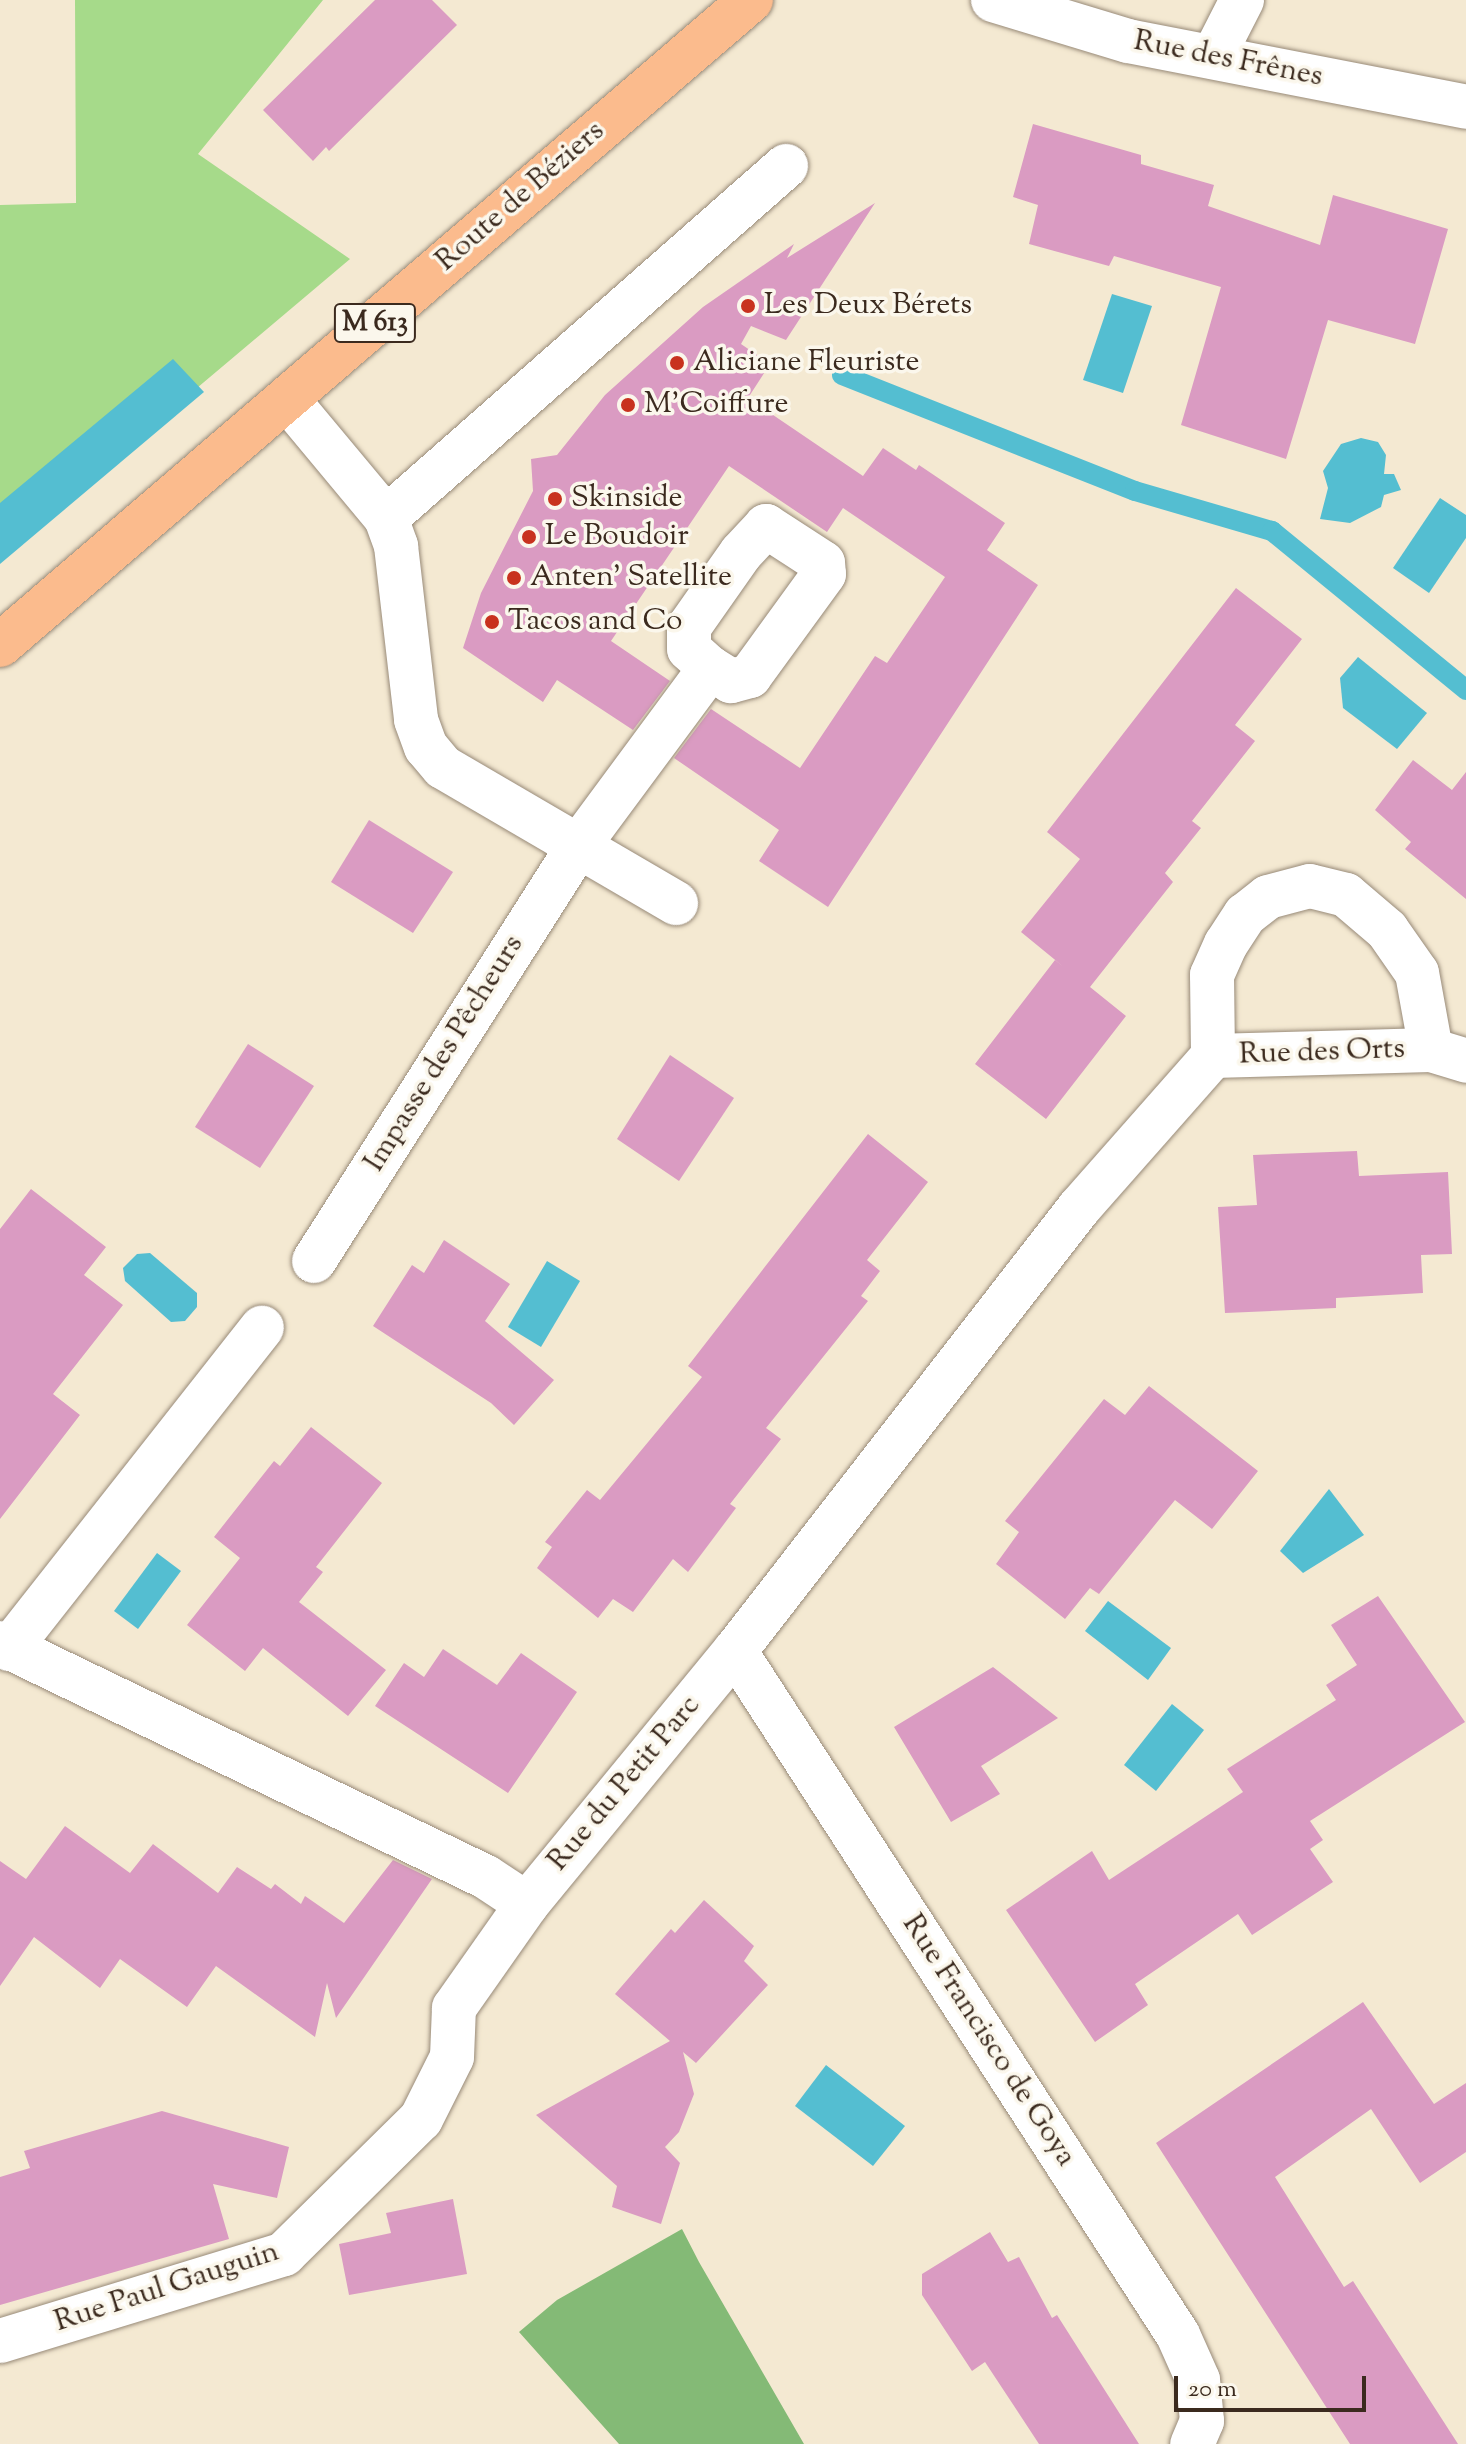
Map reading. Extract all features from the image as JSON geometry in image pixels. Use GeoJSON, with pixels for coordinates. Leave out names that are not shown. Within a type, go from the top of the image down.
{"type":"FeatureCollection","features":[{"type":"Feature","properties":{"kind":"main road","name":"Route de Béziers"},"geometry":{"type":"LineString","coordinates":[[0,645],[742,3]]}},
{"type":"Feature","properties":{"kind":"street","name":"Rue des Frênes"},"geometry":{"type":"LineString","coordinates":[[993,0],[1128,41],[1466,107]]}},
{"type":"Feature","properties":{"kind":"street"},"geometry":{"type":"LineString","coordinates":[[1213,57],[1242,0]]}},
{"type":"Feature","properties":{"kind":"street"},"geometry":{"type":"LineString","coordinates":[[386,518],[786,166]]}},
{"type":"Feature","properties":{"kind":"street"},"geometry":{"type":"LineString","coordinates":[[287,399],[386,518],[396,546],[416,720],[426,747],[443,767],[577,848],[676,903]]}},
{"type":"Feature","properties":{"kind":"street","name":"Impasse des Pêcheurs"},"geometry":{"type":"LineString","coordinates":[[314,1261],[577,848],[710,668]]}},
{"type":"Feature","properties":{"kind":"street","name":"Rue des Orts"},"geometry":{"type":"LineString","coordinates":[[1079,1208],[1213,1056],[1212,975],[1226,944],[1245,915],[1268,897],[1310,886],[1346,895],[1387,930],[1417,973],[1448,1056],[1213,1056]]}},
{"type":"Feature","properties":{"kind":"street","name":"Rue du Petit Parc"},"geometry":{"type":"LineString","coordinates":[[527,1904],[735,1651],[1079,1208]]}},
{"type":"Feature","properties":{"kind":"street"},"geometry":{"type":"LineString","coordinates":[[262,1328],[4,1646],[486,1877],[527,1904]]}},
{"type":"Feature","properties":{"kind":"street","name":"Rue Francisco de Goya"},"geometry":{"type":"LineString","coordinates":[[735,1651],[1178,2335],[1198,2380],[1202,2421],[1192,2444]]}},
{"type":"Feature","properties":{"kind":"street","name":"Rue Paul Gauguin"},"geometry":{"type":"LineString","coordinates":[[0,2341],[284,2254],[421,2119],[452,2057],[454,2008],[527,1904]]}},
{"type":"Feature","properties":{"kind":"green space"},"geometry":{"type":"Polygon","coordinates":[[[75,0],[323,0],[198,154],[350,259],[0,554],[0,205],[76,203],[75,0]]]}},
{"type":"Feature","properties":{"kind":"green space"},"geometry":{"type":"Polygon","coordinates":[[[682,2229],[804,2444],[619,2444],[519,2332],[557,2300],[682,2229]]]}},
{"type":"Feature","properties":{"kind":"water"},"geometry":{"type":"Polygon","coordinates":[[[1112,294],[1152,306],[1123,393],[1083,380],[1112,294]]]}},
{"type":"Feature","properties":{"kind":"water"},"geometry":{"type":"Polygon","coordinates":[[[173,359],[204,392],[0,564],[0,503],[173,359]]]}},
{"type":"Feature","properties":{"kind":"water"},"geometry":{"type":"Polygon","coordinates":[[[1361,438],[1378,442],[1386,455],[1384,474],[1394,474],[1401,490],[1384,495],[1381,507],[1350,523],[1320,519],[1328,488],[1323,471],[1341,444],[1361,438]]]}},
{"type":"Feature","properties":{"kind":"water"},"geometry":{"type":"Polygon","coordinates":[[[1440,498],[1466,515],[1466,538],[1429,593],[1393,568],[1440,498]]]}},
{"type":"Feature","properties":{"kind":"water"},"geometry":{"type":"Polygon","coordinates":[[[1358,657],[1427,713],[1397,749],[1343,708],[1340,678],[1358,657]]]}},
{"type":"Feature","properties":{"kind":"water"},"geometry":{"type":"Polygon","coordinates":[[[150,1253],[197,1293],[197,1307],[185,1321],[171,1322],[125,1281],[123,1268],[137,1254],[150,1253]]]}},
{"type":"Feature","properties":{"kind":"water"},"geometry":{"type":"Polygon","coordinates":[[[547,1261],[580,1281],[541,1347],[508,1327],[547,1261]]]}},
{"type":"Feature","properties":{"kind":"water"},"geometry":{"type":"Polygon","coordinates":[[[1329,1489],[1364,1535],[1303,1573],[1280,1551],[1329,1489]]]}},
{"type":"Feature","properties":{"kind":"water"},"geometry":{"type":"Polygon","coordinates":[[[157,1553],[181,1571],[138,1629],[114,1611],[157,1553]]]}},
{"type":"Feature","properties":{"kind":"water"},"geometry":{"type":"Polygon","coordinates":[[[1108,1601],[1171,1648],[1148,1680],[1085,1631],[1108,1601]]]}},
{"type":"Feature","properties":{"kind":"water"},"geometry":{"type":"Polygon","coordinates":[[[1172,1704],[1204,1730],[1156,1791],[1124,1765],[1172,1704]]]}},
{"type":"Feature","properties":{"kind":"water"},"geometry":{"type":"Polygon","coordinates":[[[826,2065],[905,2126],[873,2166],[795,2106],[826,2065]]]}},
{"type":"Feature","properties":{"kind":"building"},"geometry":{"type":"Polygon","coordinates":[[[375,0],[432,0],[457,25],[329,151],[326,147],[313,161],[263,110],[375,0]]]}},
{"type":"Feature","properties":{"kind":"building"},"geometry":{"type":"Polygon","coordinates":[[[1033,124],[1141,155],[1141,164],[1214,185],[1208,206],[1320,245],[1333,195],[1448,229],[1415,344],[1328,320],[1286,459],[1181,425],[1221,287],[1114,256],[1109,266],[1029,244],[1038,205],[1013,197],[1033,124]]]}},
{"type":"Feature","properties":{"kind":"building"},"geometry":{"type":"Polygon","coordinates":[[[875,203],[786,340],[751,326],[741,344],[770,364],[748,398],[863,476],[883,448],[916,470],[919,465],[1005,523],[987,550],[1038,585],[828,907],[759,861],[779,830],[674,758],[711,709],[800,768],[875,656],[887,663],[945,577],[843,508],[827,532],[729,466],[611,641],[670,681],[633,730],[557,680],[543,702],[463,648],[481,593],[533,491],[531,459],[557,455],[605,395],[703,307],[794,244],[787,258],[875,203]]]}},
{"type":"Feature","properties":{"kind":"building"},"geometry":{"type":"Polygon","coordinates":[[[1236,588],[1302,639],[1235,725],[1255,741],[1192,821],[1201,828],[1165,873],[1173,882],[1090,987],[1126,1016],[1046,1119],[975,1064],[1055,960],[1065,968],[1021,932],[1080,859],[1047,832],[1236,588]]]}},
{"type":"Feature","properties":{"kind":"building"},"geometry":{"type":"Polygon","coordinates":[[[1413,760],[1452,790],[1466,772],[1466,899],[1405,849],[1411,842],[1375,810],[1413,760]]]}},
{"type":"Feature","properties":{"kind":"building"},"geometry":{"type":"Polygon","coordinates":[[[369,820],[453,872],[413,933],[331,882],[369,820]]]}},
{"type":"Feature","properties":{"kind":"building"},"geometry":{"type":"Polygon","coordinates":[[[248,1044],[314,1086],[260,1168],[195,1127],[248,1044]]]}},
{"type":"Feature","properties":{"kind":"building"},"geometry":{"type":"Polygon","coordinates":[[[670,1055],[734,1098],[679,1181],[617,1139],[670,1055]]]}},
{"type":"Feature","properties":{"kind":"building"},"geometry":{"type":"Polygon","coordinates":[[[868,1134],[928,1182],[867,1260],[880,1271],[861,1296],[868,1301],[766,1428],[781,1439],[730,1504],[736,1508],[688,1572],[673,1559],[633,1612],[613,1599],[598,1618],[537,1568],[552,1547],[545,1542],[587,1490],[600,1500],[702,1377],[688,1366],[868,1134]]]}},
{"type":"Feature","properties":{"kind":"building"},"geometry":{"type":"Polygon","coordinates":[[[1357,1151],[1359,1176],[1448,1172],[1452,1254],[1421,1255],[1423,1293],[1336,1298],[1336,1308],[1225,1313],[1218,1207],[1257,1205],[1253,1155],[1357,1151]]]}},
{"type":"Feature","properties":{"kind":"building"},"geometry":{"type":"Polygon","coordinates":[[[31,1189],[106,1247],[84,1275],[123,1305],[53,1394],[80,1415],[0,1519],[0,1229],[31,1189]]]}},
{"type":"Feature","properties":{"kind":"building"},"geometry":{"type":"Polygon","coordinates":[[[444,1240],[510,1284],[485,1321],[554,1380],[514,1425],[491,1403],[373,1326],[412,1265],[424,1273],[444,1240]]]}},
{"type":"Feature","properties":{"kind":"building"},"geometry":{"type":"Polygon","coordinates":[[[1149,1386],[1258,1471],[1212,1529],[1175,1500],[1099,1594],[1090,1588],[1065,1619],[996,1564],[1019,1532],[1005,1521],[1104,1399],[1125,1415],[1149,1386]]]}},
{"type":"Feature","properties":{"kind":"building"},"geometry":{"type":"Polygon","coordinates":[[[311,1427],[382,1483],[316,1567],[323,1572],[299,1602],[386,1670],[348,1716],[263,1648],[245,1671],[187,1625],[240,1558],[214,1537],[274,1461],[280,1466],[311,1427]]]}},
{"type":"Feature","properties":{"kind":"building"},"geometry":{"type":"Polygon","coordinates":[[[1378,1596],[1465,1722],[1310,1821],[1323,1840],[1310,1849],[1333,1882],[1252,1935],[1238,1914],[1135,1984],[1148,2005],[1095,2042],[1006,1910],[1092,1851],[1109,1880],[1243,1792],[1227,1769],[1336,1700],[1326,1685],[1357,1665],[1331,1625],[1378,1596]]]}},
{"type":"Feature","properties":{"kind":"building"},"geometry":{"type":"Polygon","coordinates":[[[443,1649],[497,1685],[521,1653],[577,1692],[508,1793],[375,1706],[404,1663],[424,1677],[443,1649]]]}},
{"type":"Feature","properties":{"kind":"building"},"geometry":{"type":"Polygon","coordinates":[[[993,1667],[1058,1718],[981,1766],[1000,1794],[951,1822],[894,1727],[993,1667]]]}},
{"type":"Feature","properties":{"kind":"building"},"geometry":{"type":"Polygon","coordinates":[[[65,1826],[130,1873],[153,1844],[218,1893],[237,1867],[271,1889],[275,1884],[301,1904],[305,1896],[344,1923],[393,1860],[432,1879],[336,2018],[327,1983],[315,2037],[216,1966],[187,2007],[120,1959],[100,1988],[34,1937],[0,1986],[0,1861],[26,1879],[65,1826]]]}},
{"type":"Feature","properties":{"kind":"building"},"geometry":{"type":"Polygon","coordinates":[[[704,1900],[754,1946],[744,1961],[768,1985],[696,2063],[683,2052],[694,2094],[679,2132],[665,2147],[680,2163],[661,2224],[612,2207],[617,2186],[536,2115],[670,2041],[615,1994],[671,1929],[675,1933],[704,1900]]]}},
{"type":"Feature","properties":{"kind":"building"},"geometry":{"type":"Polygon","coordinates":[[[1363,2002],[1434,2104],[1466,2083],[1466,2152],[1420,2183],[1371,2109],[1275,2177],[1344,2287],[1353,2281],[1458,2444],[1350,2444],[1156,2143],[1363,2002]]]}},
{"type":"Feature","properties":{"kind":"building"},"geometry":{"type":"Polygon","coordinates":[[[162,2111],[289,2147],[277,2198],[213,2184],[229,2239],[0,2305],[0,2177],[30,2168],[24,2151],[162,2111]]]}},
{"type":"Feature","properties":{"kind":"building"},"geometry":{"type":"Polygon","coordinates":[[[453,2199],[467,2274],[349,2295],[339,2244],[391,2233],[386,2213],[453,2199]]]}},
{"type":"Feature","properties":{"kind":"building"},"geometry":{"type":"Polygon","coordinates":[[[990,2232],[1008,2262],[1019,2257],[1052,2318],[1057,2315],[1139,2444],[1039,2444],[985,2362],[972,2371],[922,2295],[922,2274],[990,2232]]]}},
{"type":"Feature","properties":{"kind":"waterway"},"geometry":{"type":"LineString","coordinates":[[842,375],[1135,491],[1272,531],[1466,690]]}},
{"type":"Feature","properties":{"kind":"place","name":"Les Deux Bérets"},"geometry":{"type":"Point","coordinates":[748,306]}},
{"type":"Feature","properties":{"kind":"place","name":"Aliciane Fleuriste"},"geometry":{"type":"Point","coordinates":[677,363]}},
{"type":"Feature","properties":{"kind":"place","name":"M'Coiffure"},"geometry":{"type":"Point","coordinates":[628,405]}},
{"type":"Feature","properties":{"kind":"place","name":"Skinside"},"geometry":{"type":"Point","coordinates":[555,499]}},
{"type":"Feature","properties":{"kind":"place","name":"Le Boudoir"},"geometry":{"type":"Point","coordinates":[529,537]}},
{"type":"Feature","properties":{"kind":"place","name":"Anten' Satellite"},"geometry":{"type":"Point","coordinates":[514,578]}},
{"type":"Feature","properties":{"kind":"place","name":"Tacos and Co"},"geometry":{"type":"Point","coordinates":[492,622]}}]}
